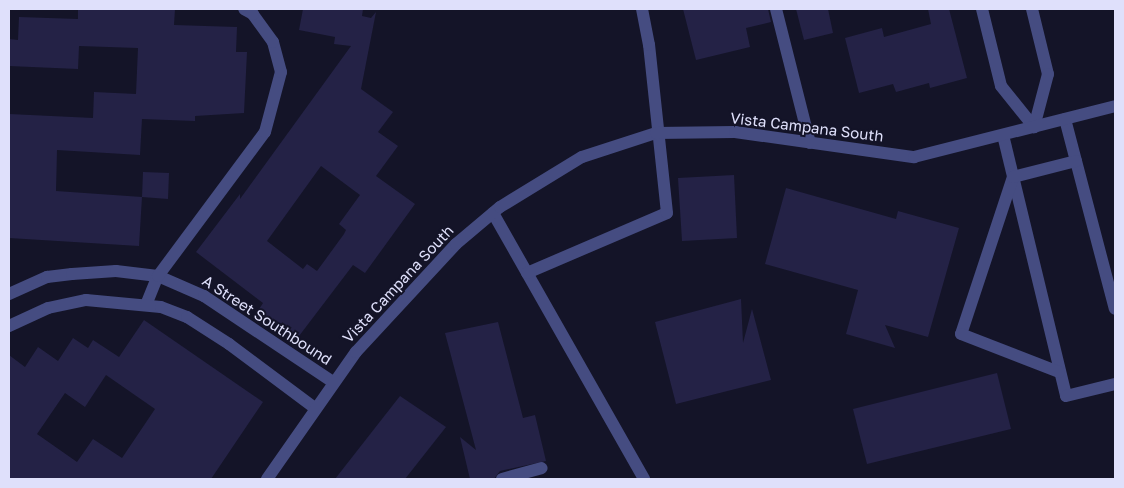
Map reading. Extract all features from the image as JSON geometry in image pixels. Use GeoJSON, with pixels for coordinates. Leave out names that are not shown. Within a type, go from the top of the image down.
{"type":"FeatureCollection","features":[{"type":"Feature","properties":{"kind":"street"},"geometry":{"type":"LineString","coordinates":[[146,305],[158,276],[265,132],[280,72],[273,42],[253,14],[244,9]]}},
{"type":"Feature","properties":{"kind":"street"},"geometry":{"type":"LineString","coordinates":[[528,273],[667,213],[656,133],[649,45],[642,9]]}},
{"type":"Feature","properties":{"kind":"street"},"geometry":{"type":"LineString","coordinates":[[776,9],[810,142]]}},
{"type":"Feature","properties":{"kind":"street"},"geometry":{"type":"LineString","coordinates":[[982,9],[1000,86],[1034,127]]}},
{"type":"Feature","properties":{"kind":"street"},"geometry":{"type":"LineString","coordinates":[[1032,9],[1048,74],[1034,127]]}},
{"type":"Feature","properties":{"kind":"street","name":"Vista Campana South"},"geometry":{"type":"LineString","coordinates":[[268,479],[333,382],[456,244],[494,212],[582,157],[656,133],[735,132],[914,157],[1115,106]]}},
{"type":"Feature","properties":{"kind":"street"},"geometry":{"type":"LineString","coordinates":[[1065,119],[1115,309]]}},
{"type":"Feature","properties":{"kind":"street"},"geometry":{"type":"LineString","coordinates":[[1003,135],[1066,396],[1115,384]]}},
{"type":"Feature","properties":{"kind":"street"},"geometry":{"type":"LineString","coordinates":[[1013,177],[1076,161]]}},
{"type":"Feature","properties":{"kind":"street"},"geometry":{"type":"LineString","coordinates":[[1013,177],[961,334],[1060,372]]}},
{"type":"Feature","properties":{"kind":"street"},"geometry":{"type":"LineString","coordinates":[[494,212],[644,479]]}},
{"type":"Feature","properties":{"kind":"street","name":"A Street Southbound"},"geometry":{"type":"LineString","coordinates":[[9,294],[47,278],[72,274],[116,271],[158,276],[204,296],[333,382]]}},
{"type":"Feature","properties":{"kind":"street"},"geometry":{"type":"LineString","coordinates":[[9,326],[48,308],[86,300],[146,305],[186,317],[229,344],[315,408]]}},
{"type":"Feature","properties":{"kind":"street"},"geometry":{"type":"LineString","coordinates":[[502,479],[542,468]]}},
{"type":"Feature","properties":{"kind":"building"},"geometry":{"type":"Polygon","coordinates":[[[78,9],[175,9],[174,25],[237,27],[236,52],[247,52],[244,113],[195,116],[195,121],[142,119],[140,155],[57,150],[56,191],[142,197],[139,246],[9,238],[9,114],[93,118],[94,92],[136,94],[138,48],[79,46],[78,69],[9,66],[9,39],[18,40],[19,17],[78,19],[78,9]]]}},
{"type":"Feature","properties":{"kind":"building"},"geometry":{"type":"Polygon","coordinates":[[[303,9],[363,9],[362,16],[371,18],[376,12],[361,89],[393,112],[378,132],[398,146],[376,176],[415,204],[365,273],[353,265],[296,340],[258,311],[263,303],[196,252],[240,194],[240,199],[351,46],[334,44],[335,37],[299,30],[303,9]],[[321,166],[267,241],[303,269],[307,264],[317,271],[344,234],[346,230],[339,224],[360,195],[321,166]]]}},
{"type":"Feature","properties":{"kind":"building"},"geometry":{"type":"Polygon","coordinates":[[[683,9],[768,9],[771,22],[746,28],[750,47],[696,60],[683,9]]]}},
{"type":"Feature","properties":{"kind":"building"},"geometry":{"type":"Polygon","coordinates":[[[796,9],[828,9],[833,33],[804,40],[796,9]]]}},
{"type":"Feature","properties":{"kind":"building"},"geometry":{"type":"Polygon","coordinates":[[[928,9],[949,9],[967,78],[930,88],[929,83],[896,92],[893,84],[859,93],[845,38],[882,28],[884,37],[931,24],[928,9]]]}},
{"type":"Feature","properties":{"kind":"building"},"geometry":{"type":"Polygon","coordinates":[[[143,172],[169,173],[168,199],[142,197],[143,172]]]}},
{"type":"Feature","properties":{"kind":"building"},"geometry":{"type":"Polygon","coordinates":[[[734,175],[737,238],[682,241],[678,178],[734,175]]]}},
{"type":"Feature","properties":{"kind":"building"},"geometry":{"type":"Polygon","coordinates":[[[786,188],[896,219],[898,211],[959,228],[928,337],[885,325],[895,348],[846,334],[858,290],[765,264],[786,188]]]}},
{"type":"Feature","properties":{"kind":"building"},"geometry":{"type":"Polygon","coordinates":[[[741,299],[743,343],[752,309],[771,380],[676,404],[655,322],[741,299]]]}},
{"type":"Feature","properties":{"kind":"building"},"geometry":{"type":"Polygon","coordinates":[[[144,320],[263,402],[211,479],[9,479],[9,355],[25,367],[38,347],[58,361],[73,338],[88,348],[93,340],[119,357],[144,320]],[[106,375],[85,407],[65,393],[37,434],[77,462],[93,439],[122,458],[155,409],[106,375]]]}},
{"type":"Feature","properties":{"kind":"building"},"geometry":{"type":"Polygon","coordinates":[[[498,322],[523,418],[535,415],[546,461],[500,471],[494,479],[470,479],[460,437],[476,450],[445,333],[498,322]]]}},
{"type":"Feature","properties":{"kind":"building"},"geometry":{"type":"Polygon","coordinates":[[[997,373],[1011,429],[867,464],[853,409],[997,373]]]}},
{"type":"Feature","properties":{"kind":"building"},"geometry":{"type":"Polygon","coordinates":[[[400,396],[446,427],[405,479],[335,479],[400,396]]]}}]}
